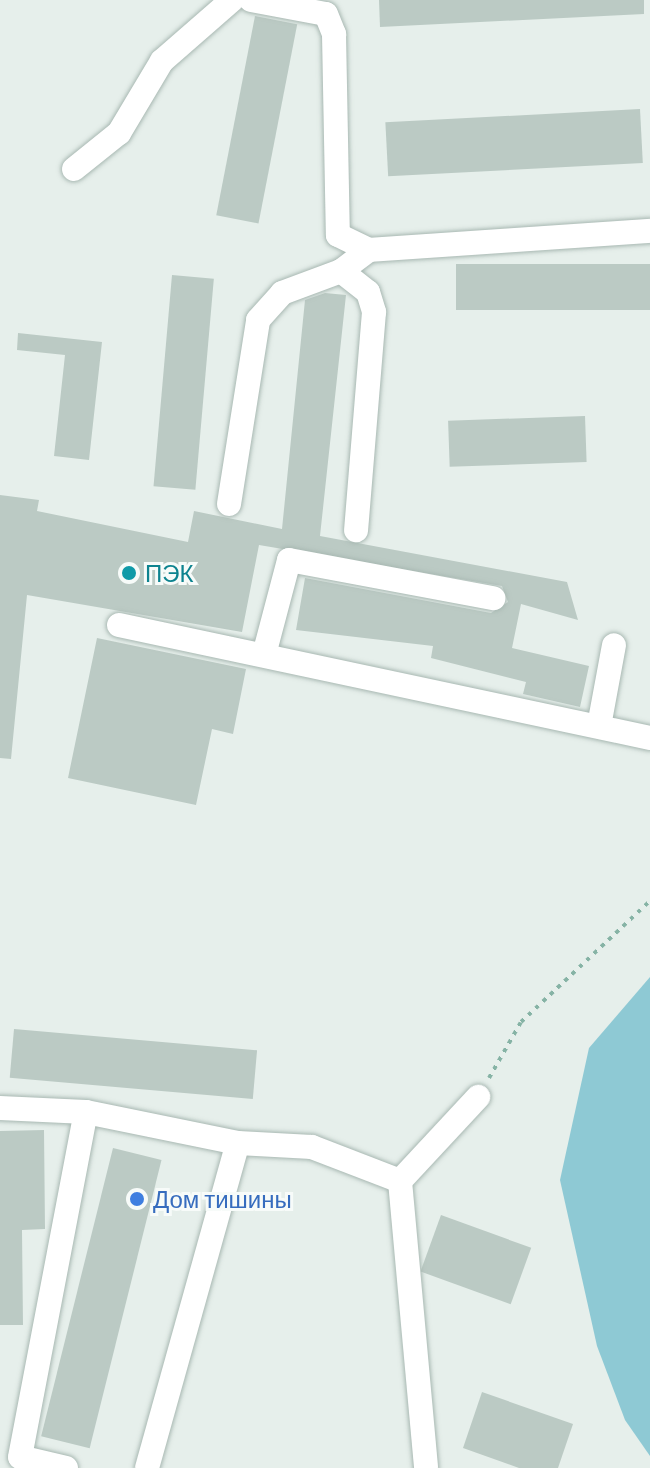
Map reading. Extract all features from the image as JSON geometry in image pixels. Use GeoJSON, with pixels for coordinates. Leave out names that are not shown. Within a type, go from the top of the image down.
{"type":"FeatureCollection","features":[{"type":"Feature","properties":{"kind":"lane"},"geometry":{"type":"LineString","coordinates":[[74,169],[119,133],[162,61],[232,0]]}},
{"type":"Feature","properties":{"kind":"lane"},"geometry":{"type":"LineString","coordinates":[[251,0],[331,7],[338,235],[369,250],[650,231]]}},
{"type":"Feature","properties":{"kind":"lane"},"geometry":{"type":"LineString","coordinates":[[229,504],[258,320],[282,293],[341,271],[369,250]]}},
{"type":"Feature","properties":{"kind":"lane"},"geometry":{"type":"LineString","coordinates":[[341,271],[368,292],[374,312],[356,530]]}},
{"type":"Feature","properties":{"kind":"lane"},"geometry":{"type":"LineString","coordinates":[[265,651],[289,560],[493,598]]}},
{"type":"Feature","properties":{"kind":"lane"},"geometry":{"type":"LineString","coordinates":[[119,625],[265,651],[650,738]]}},
{"type":"Feature","properties":{"kind":"lane"},"geometry":{"type":"LineString","coordinates":[[599,726],[614,645]]}},
{"type":"Feature","properties":{"kind":"lane"},"geometry":{"type":"LineString","coordinates":[[426,1468],[400,1181],[478,1097]]}},
{"type":"Feature","properties":{"kind":"lane"},"geometry":{"type":"LineString","coordinates":[[0,1108],[86,1112],[238,1143],[312,1147],[400,1181]]}},
{"type":"Feature","properties":{"kind":"lane"},"geometry":{"type":"LineString","coordinates":[[66,1468],[20,1457],[86,1112]]}},
{"type":"Feature","properties":{"kind":"lane"},"geometry":{"type":"LineString","coordinates":[[147,1468],[238,1143]]}},
{"type":"Feature","properties":{"kind":"path"},"geometry":{"type":"LineString","coordinates":[[478,1097],[521,1022],[650,901]]}},
{"type":"Feature","properties":{"kind":"water"},"geometry":{"type":"Polygon","coordinates":[[[650,977],[650,1456],[625,1420],[597,1346],[560,1180],[589,1048],[650,977]]]}},
{"type":"Feature","properties":{"kind":"building"},"geometry":{"type":"Polygon","coordinates":[[[379,0],[644,0],[644,14],[380,27],[379,0]]]}},
{"type":"Feature","properties":{"kind":"building"},"geometry":{"type":"Polygon","coordinates":[[[255,16],[297,24],[258,223],[216,215],[255,16]]]}},
{"type":"Feature","properties":{"kind":"building"},"geometry":{"type":"Polygon","coordinates":[[[640,109],[643,163],[388,176],[385,122],[640,109]]]}},
{"type":"Feature","properties":{"kind":"building"},"geometry":{"type":"Polygon","coordinates":[[[456,264],[650,264],[650,310],[456,310],[456,264]]]}},
{"type":"Feature","properties":{"kind":"building"},"geometry":{"type":"Polygon","coordinates":[[[172,275],[214,279],[195,490],[154,486],[172,275]]]}},
{"type":"Feature","properties":{"kind":"building"},"geometry":{"type":"Polygon","coordinates":[[[325,293],[346,295],[320,536],[567,582],[578,620],[521,604],[512,648],[589,666],[580,707],[523,694],[526,682],[431,658],[433,646],[296,630],[305,578],[491,613],[508,602],[502,586],[259,545],[242,632],[27,595],[11,759],[0,758],[0,495],[39,500],[37,511],[188,542],[194,511],[282,529],[305,300],[325,293]]]}},
{"type":"Feature","properties":{"kind":"building"},"geometry":{"type":"Polygon","coordinates":[[[18,333],[102,342],[89,460],[54,456],[65,355],[17,350],[18,333]]]}},
{"type":"Feature","properties":{"kind":"building"},"geometry":{"type":"Polygon","coordinates":[[[585,416],[587,462],[450,467],[448,421],[585,416]]]}},
{"type":"Feature","properties":{"kind":"building"},"geometry":{"type":"Polygon","coordinates":[[[97,638],[246,669],[233,734],[212,729],[196,805],[68,778],[97,638]]]}},
{"type":"Feature","properties":{"kind":"building"},"geometry":{"type":"Polygon","coordinates":[[[14,1029],[257,1050],[253,1099],[10,1078],[14,1029]]]}},
{"type":"Feature","properties":{"kind":"building"},"geometry":{"type":"Polygon","coordinates":[[[44,1130],[45,1229],[22,1230],[23,1325],[0,1325],[0,1131],[44,1130]]]}},
{"type":"Feature","properties":{"kind":"building"},"geometry":{"type":"Polygon","coordinates":[[[113,1148],[162,1160],[90,1448],[41,1436],[113,1148]]]}},
{"type":"Feature","properties":{"kind":"building"},"geometry":{"type":"Polygon","coordinates":[[[441,1215],[531,1248],[511,1304],[420,1271],[441,1215]]]}},
{"type":"Feature","properties":{"kind":"building"},"geometry":{"type":"Polygon","coordinates":[[[482,1392],[573,1424],[558,1468],[519,1468],[463,1448],[482,1392]]]}},
{"type":"Feature","properties":{"kind":"place","name":"ПЭК"},"geometry":{"type":"Point","coordinates":[129,573]}},
{"type":"Feature","properties":{"kind":"place","name":"Дом тишины"},"geometry":{"type":"Point","coordinates":[137,1199]}}]}
